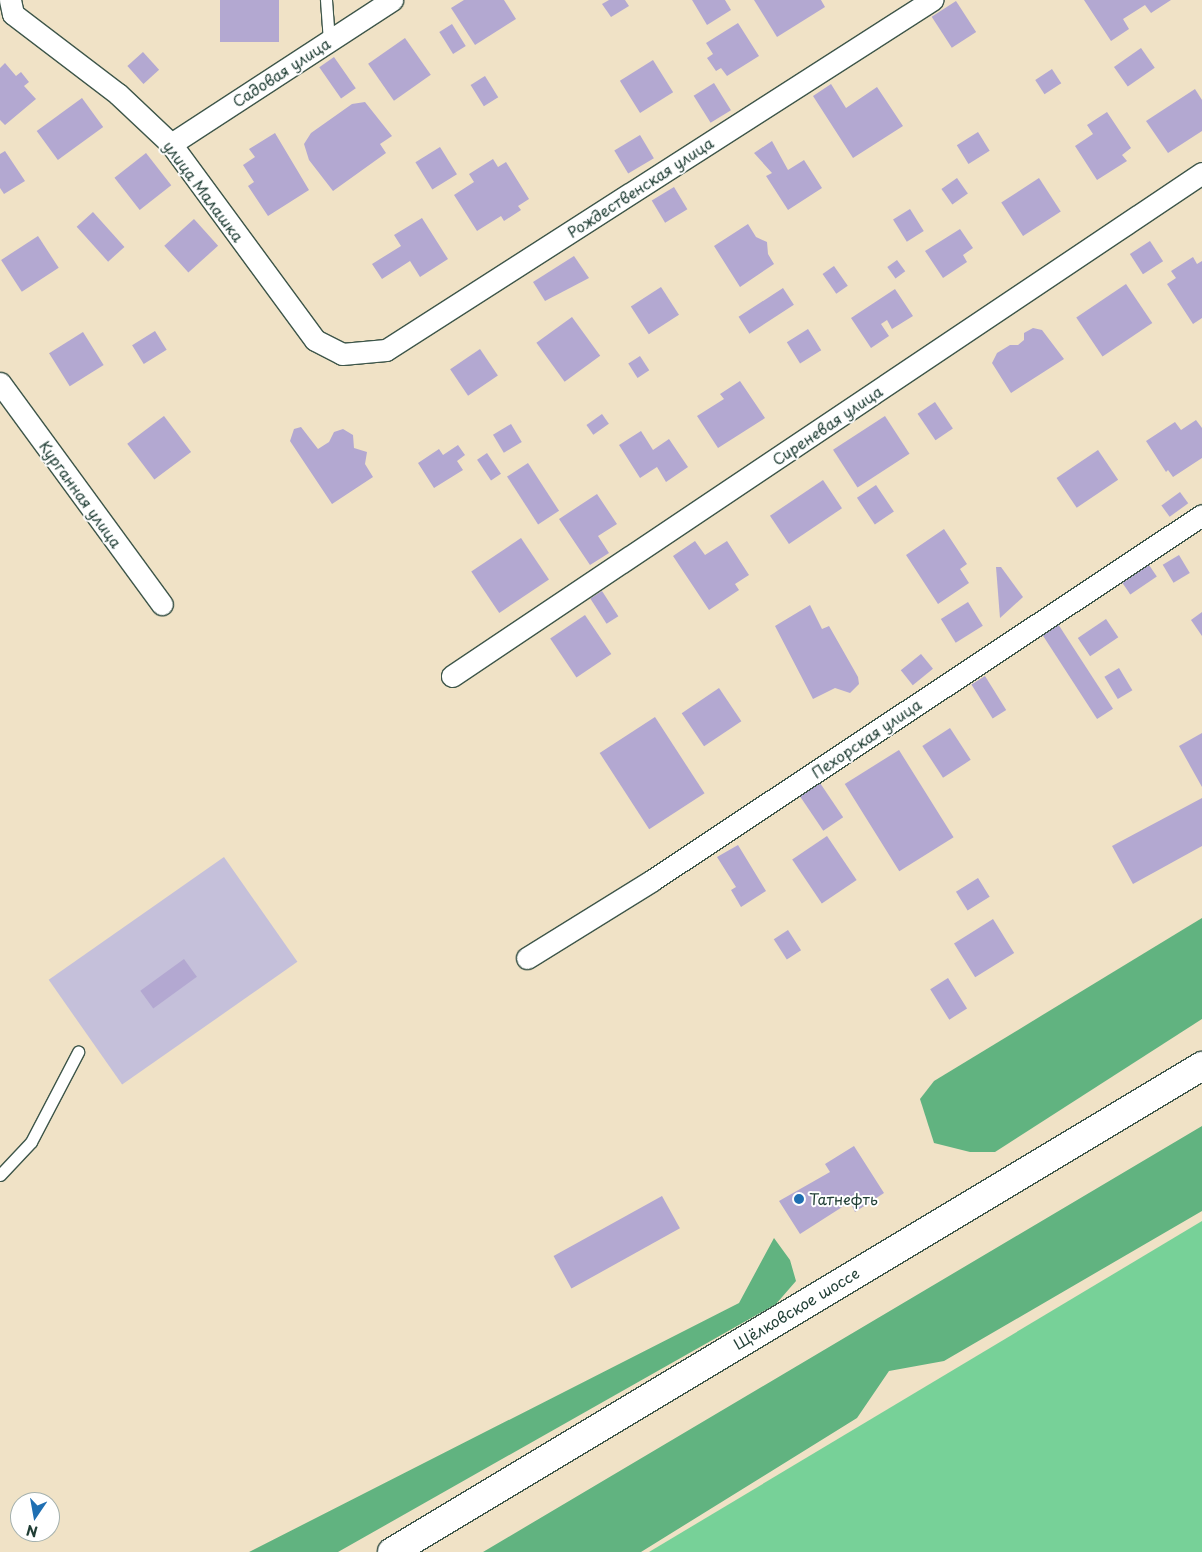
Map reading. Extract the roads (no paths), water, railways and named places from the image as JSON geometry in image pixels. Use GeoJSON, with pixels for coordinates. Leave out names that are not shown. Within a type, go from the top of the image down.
{"type":"FeatureCollection","features":[{"type":"Feature","properties":{"kind":"main road","name":"Щёлковское шоссе"},"geometry":{"type":"LineString","coordinates":[[392,1552],[1202,1066]]}},
{"type":"Feature","properties":{"kind":"street","name":"улица Малашка"},"geometry":{"type":"LineString","coordinates":[[10,0],[13,14],[118,94],[171,144],[315,340],[342,354]]}},
{"type":"Feature","properties":{"kind":"street","name":"Садовая улица"},"geometry":{"type":"LineString","coordinates":[[171,144],[392,0]]}},
{"type":"Feature","properties":{"kind":"street","name":"Рождественская улица"},"geometry":{"type":"LineString","coordinates":[[342,354],[386,350],[932,0]]}},
{"type":"Feature","properties":{"kind":"street","name":"Сиреневая улица"},"geometry":{"type":"LineString","coordinates":[[452,676],[1202,173]]}},
{"type":"Feature","properties":{"kind":"street","name":"Курганная улица"},"geometry":{"type":"LineString","coordinates":[[0,383],[162,604]]}},
{"type":"Feature","properties":{"kind":"street","name":"Пехорская улица"},"geometry":{"type":"LineString","coordinates":[[527,958],[651,881],[1202,515]]}},
{"type":"Feature","properties":{"kind":"lane"},"geometry":{"type":"LineString","coordinates":[[326,0],[328,41]]}},
{"type":"Feature","properties":{"kind":"lane"},"geometry":{"type":"LineString","coordinates":[[0,1175],[31,1142],[78,1052]]}},
{"type":"Feature","properties":{"kind":"place","name":"Татнефть"},"geometry":{"type":"Point","coordinates":[799,1199]}}]}
